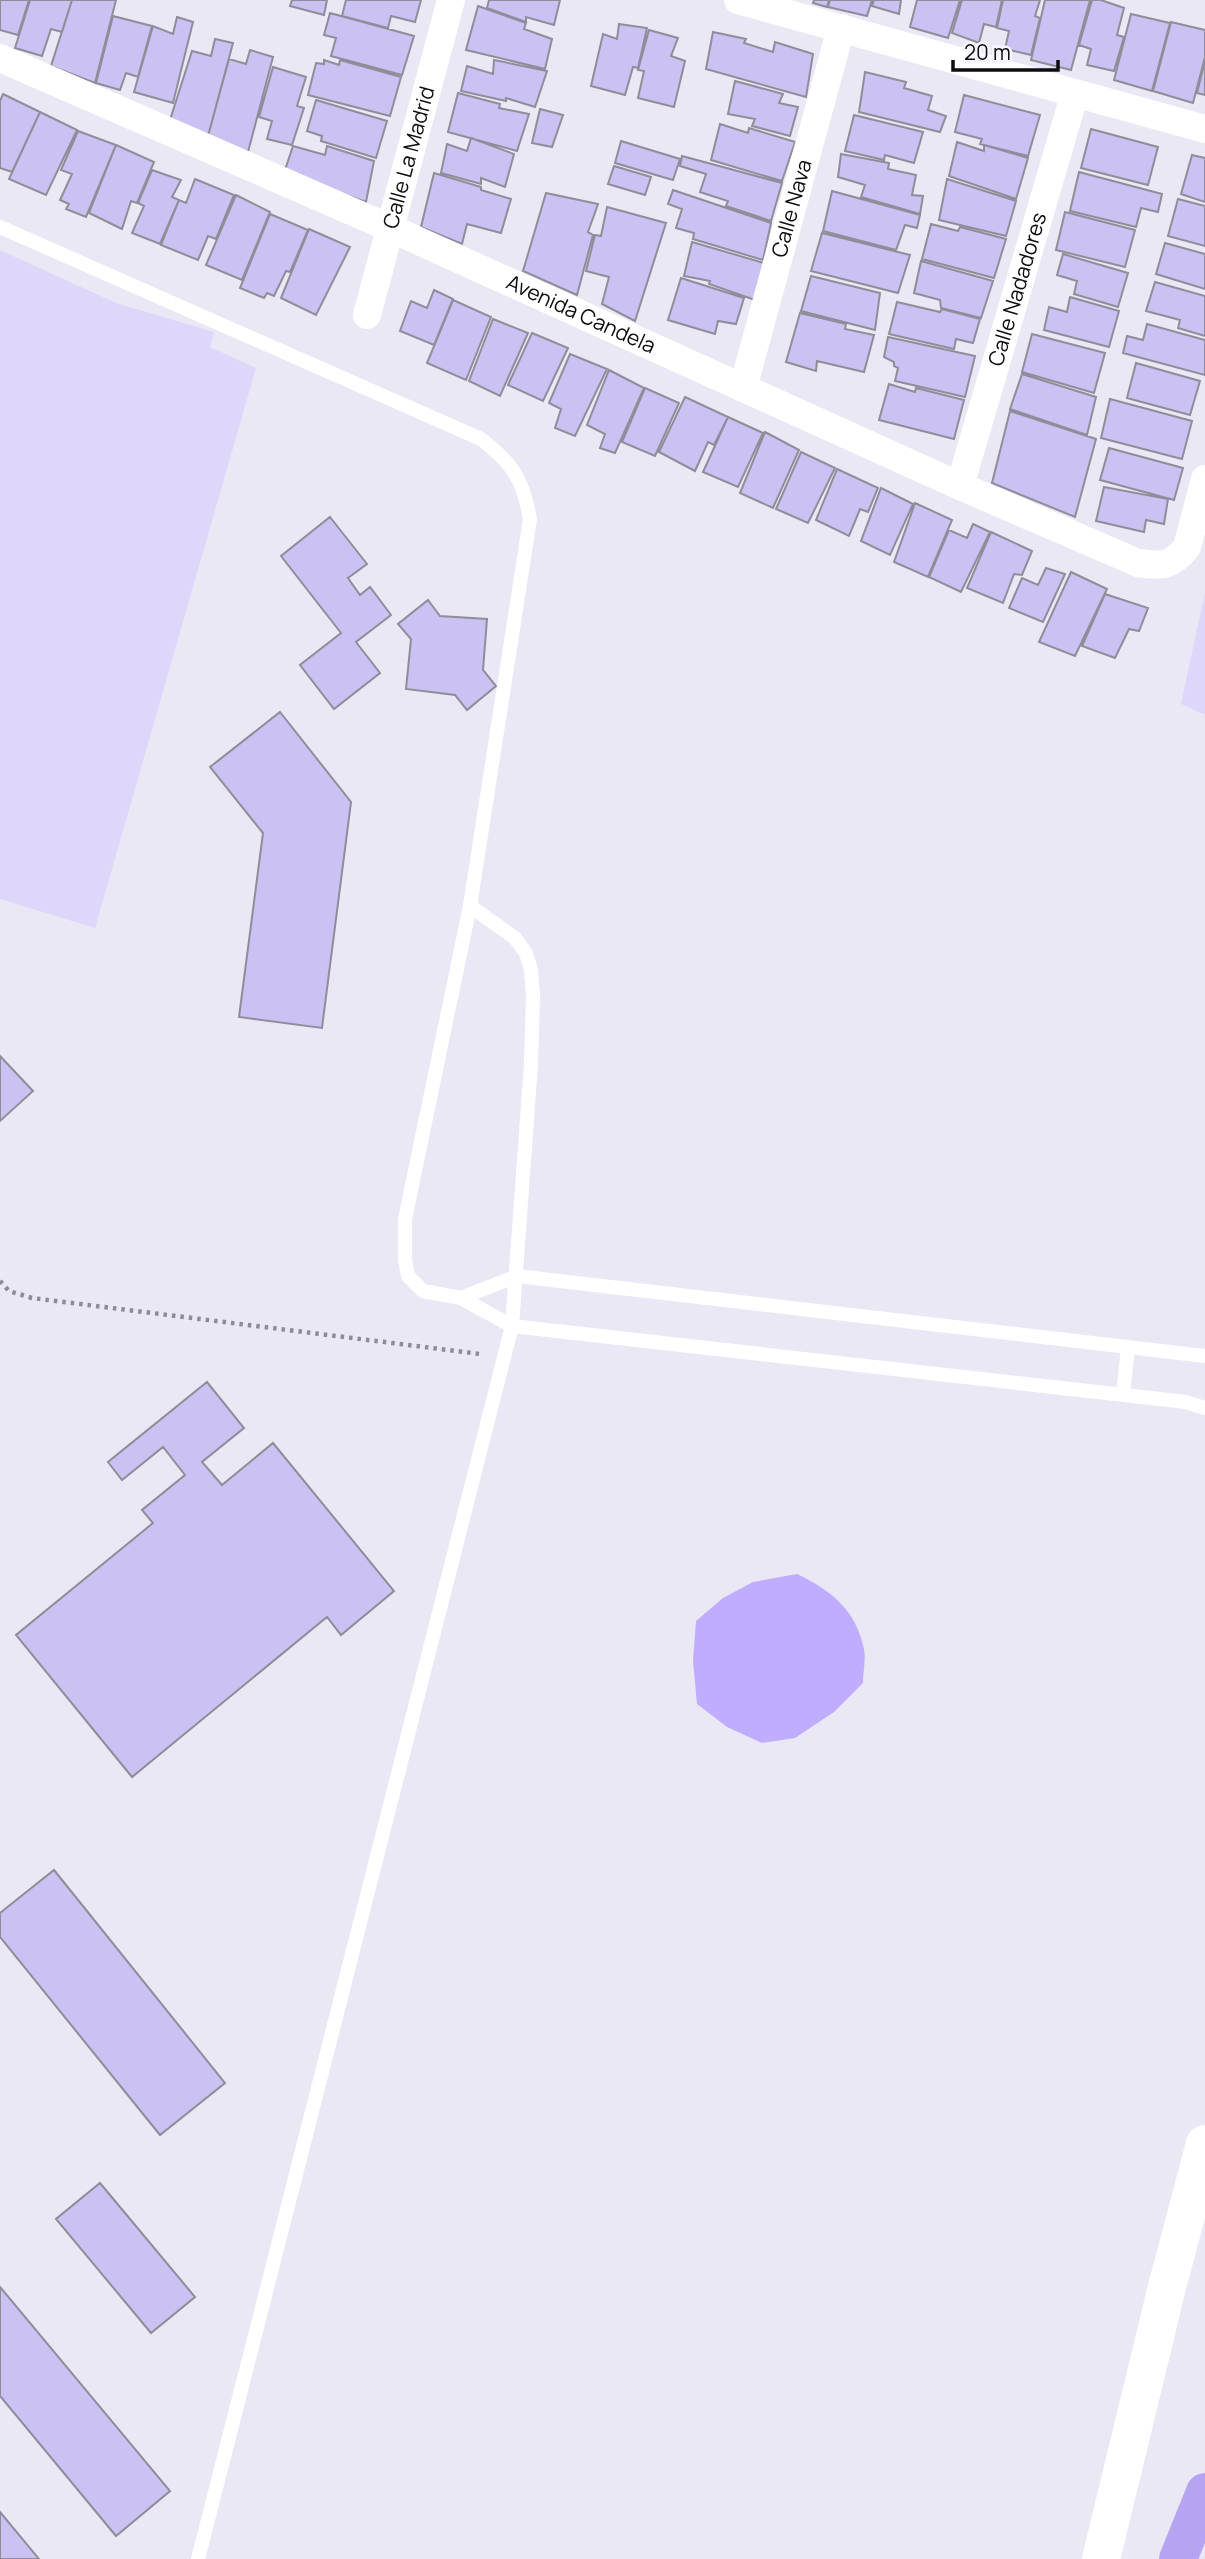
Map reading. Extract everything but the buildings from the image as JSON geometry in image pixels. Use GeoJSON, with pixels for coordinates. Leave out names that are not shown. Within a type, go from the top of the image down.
{"type":"FeatureCollection","features":[{"type":"Feature","properties":{"kind":"highway"},"geometry":{"type":"LineString","coordinates":[[1178,2559],[1205,2492]]}},
{"type":"Feature","properties":{"kind":"highway"},"geometry":{"type":"LineString","coordinates":[[1193,2559],[1205,2509]]}},
{"type":"Feature","properties":{"kind":"main road"},"geometry":{"type":"LineString","coordinates":[[1101,2559],[1205,2144]]}},
{"type":"Feature","properties":{"kind":"street","name":"Calle La Madrid"},"geometry":{"type":"LineString","coordinates":[[367,315],[451,0]]}},
{"type":"Feature","properties":{"kind":"street"},"geometry":{"type":"LineString","coordinates":[[738,0],[1205,129]]}},
{"type":"Feature","properties":{"kind":"street","name":"Calle Nava"},"geometry":{"type":"LineString","coordinates":[[743,388],[841,28]]}},
{"type":"Feature","properties":{"kind":"street","name":"Avenida Candela"},"geometry":{"type":"LineString","coordinates":[[0,58],[390,228],[960,486],[1138,563],[1163,566],[1174,560],[1187,547],[1205,479]]}},
{"type":"Feature","properties":{"kind":"street","name":"Calle Nadadores"},"geometry":{"type":"LineString","coordinates":[[960,486],[1075,93]]}},
{"type":"Feature","properties":{"kind":"lane"},"geometry":{"type":"LineString","coordinates":[[0,227],[481,439],[505,458],[518,475],[526,495],[530,519],[470,906],[405,1219],[405,1261],[408,1276],[423,1291],[461,1298],[512,1326],[1186,1402],[1205,1408]]}},
{"type":"Feature","properties":{"kind":"lane"},"geometry":{"type":"LineString","coordinates":[[198,2559],[512,1326],[531,1063],[531,970],[526,953],[514,938],[470,906]]}},
{"type":"Feature","properties":{"kind":"lane"},"geometry":{"type":"LineString","coordinates":[[461,1298],[517,1276],[1205,1356]]}},
{"type":"Feature","properties":{"kind":"lane"},"geometry":{"type":"LineString","coordinates":[[1123,1395],[1128,1347]]}},
{"type":"Feature","properties":{"kind":"path"},"geometry":{"type":"LineString","coordinates":[[0,1281],[9,1291]]}},
{"type":"Feature","properties":{"kind":"path"},"geometry":{"type":"LineString","coordinates":[[0,1290],[32,1298],[504,1357]]}},
{"type":"Feature","properties":{"kind":"shaded area"},"geometry":{"type":"Polygon","coordinates":[[[0,250],[116,303],[214,332],[210,347],[256,368],[95,928],[0,899],[0,250]]]}},
{"type":"Feature","properties":{"kind":"shaded area"},"geometry":{"type":"Polygon","coordinates":[[[1205,592],[1205,715],[1181,704],[1205,592]]]}},
{"type":"Feature","properties":{"kind":"shaded area"},"geometry":{"type":"Polygon","coordinates":[[[797,1574],[831,1594],[855,1623],[865,1653],[863,1683],[834,1712],[795,1738],[762,1743],[727,1727],[697,1704],[693,1661],[696,1621],[723,1598],[753,1582],[797,1574]]]}}]}
